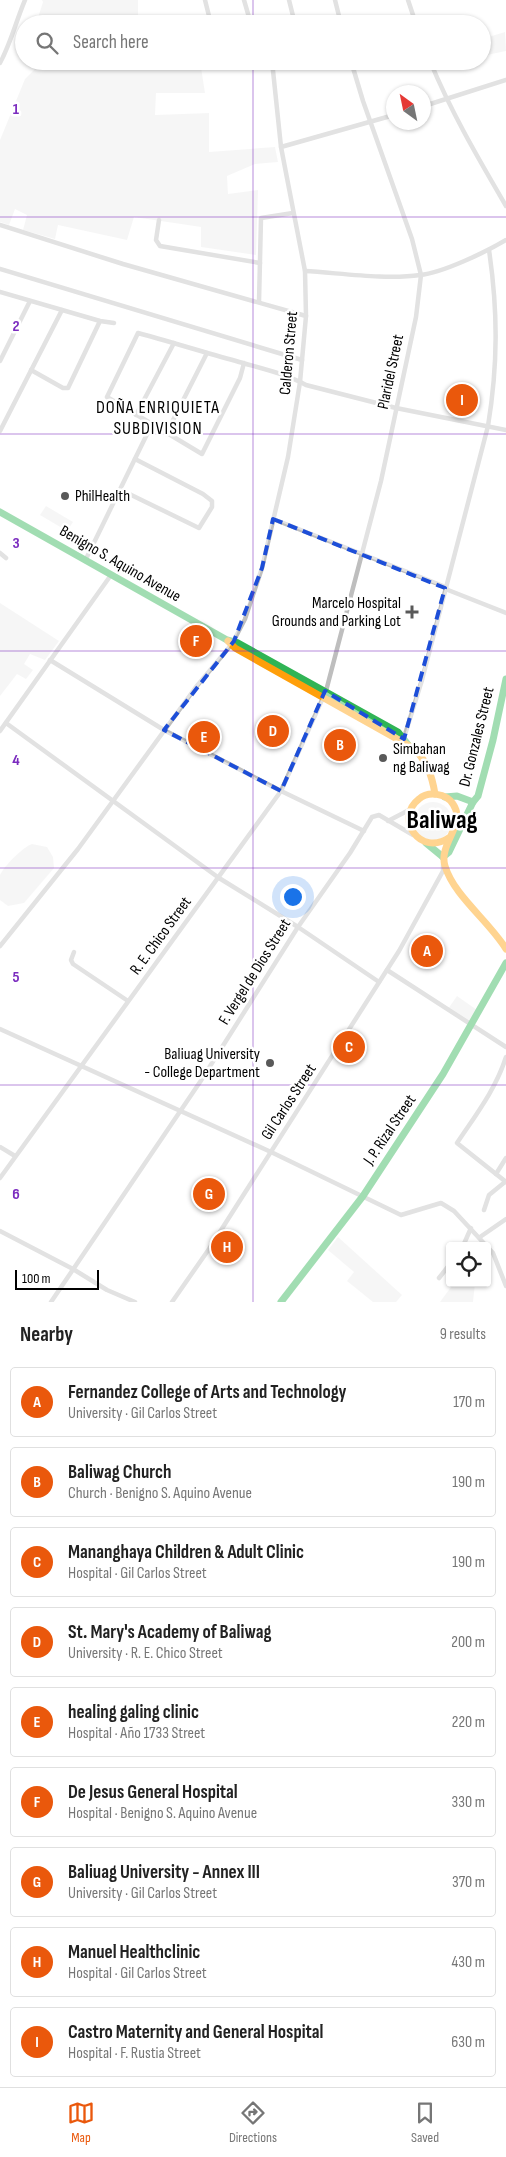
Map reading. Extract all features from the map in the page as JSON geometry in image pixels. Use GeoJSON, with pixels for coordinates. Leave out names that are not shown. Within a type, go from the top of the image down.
{"type":"FeatureCollection","features":[{"type":"Feature","properties":{"kind":"main road","name":"Benigno S. Aquino Avenue"},"geometry":{"type":"LineString","coordinates":[[0,512],[231,642],[235,648],[324,694],[403,740],[418,752],[426,762],[434,782],[435,794]]}},
{"type":"Feature","properties":{"kind":"main road","name":"Dr. Gonzales Street"},"geometry":{"type":"LineString","coordinates":[[443,857],[449,852],[473,802],[478,796],[506,681]]}},
{"type":"Feature","properties":{"kind":"main road"},"geometry":{"type":"LineString","coordinates":[[443,857],[414,835],[409,824],[410,810],[422,797],[435,794],[445,797],[457,796],[473,802]]}},
{"type":"Feature","properties":{"kind":"main road"},"geometry":{"type":"LineString","coordinates":[[445,797],[453,804],[458,814],[457,822],[443,857],[445,866],[461,893],[506,949]]}},
{"type":"Feature","properties":{"kind":"main road"},"geometry":{"type":"LineString","coordinates":[[426,843],[440,843],[450,837]]}},
{"type":"Feature","properties":{"kind":"main road","name":"J. P. Rizal Street"},"geometry":{"type":"LineString","coordinates":[[281,1302],[363,1196],[443,1074],[506,963]]}},
{"type":"Feature","properties":{"kind":"street"},"geometry":{"type":"LineString","coordinates":[[18,15],[25,0]]}},
{"type":"Feature","properties":{"kind":"street"},"geometry":{"type":"LineString","coordinates":[[205,0],[209,15]]}},
{"type":"Feature","properties":{"kind":"street"},"geometry":{"type":"LineString","coordinates":[[244,0],[248,15]]}},
{"type":"Feature","properties":{"kind":"street"},"geometry":{"type":"LineString","coordinates":[[289,0],[293,15]]}},
{"type":"Feature","properties":{"kind":"street"},"geometry":{"type":"LineString","coordinates":[[334,0],[338,15]]}},
{"type":"Feature","properties":{"kind":"street"},"geometry":{"type":"LineString","coordinates":[[408,0],[413,15]]}},
{"type":"Feature","properties":{"kind":"street"},"geometry":{"type":"LineString","coordinates":[[0,63],[8,48],[15,23]]}},
{"type":"Feature","properties":{"kind":"street","name":"Calderon Street"},"geometry":{"type":"LineString","coordinates":[[0,946],[78,849],[164,730],[231,642],[245,619],[262,568],[288,457],[300,382],[306,316],[305,271],[281,147],[273,70]]}},
{"type":"Feature","properties":{"kind":"street","name":"Plaridel Street"},"geometry":{"type":"LineString","coordinates":[[324,694],[380,481],[416,317],[421,276],[402,210],[370,123],[355,70]]}},
{"type":"Feature","properties":{"kind":"street"},"geometry":{"type":"LineString","coordinates":[[434,70],[445,99],[506,206]]}},
{"type":"Feature","properties":{"kind":"street"},"geometry":{"type":"LineString","coordinates":[[431,104],[506,80]]}},
{"type":"Feature","properties":{"kind":"street"},"geometry":{"type":"LineString","coordinates":[[281,147],[386,118]]}},
{"type":"Feature","properties":{"kind":"street"},"geometry":{"type":"LineString","coordinates":[[258,302],[261,218],[293,213]]}},
{"type":"Feature","properties":{"kind":"street"},"geometry":{"type":"LineString","coordinates":[[159,220],[156,240],[160,246],[260,263]]}},
{"type":"Feature","properties":{"kind":"street"},"geometry":{"type":"LineString","coordinates":[[0,225],[123,264],[306,316]]}},
{"type":"Feature","properties":{"kind":"street"},"geometry":{"type":"LineString","coordinates":[[305,271],[372,276],[421,276],[489,250],[506,240]]}},
{"type":"Feature","properties":{"kind":"street"},"geometry":{"type":"LineString","coordinates":[[403,740],[488,426],[493,395],[497,329],[495,292],[489,250]]}},
{"type":"Feature","properties":{"kind":"street"},"geometry":{"type":"LineString","coordinates":[[0,269],[302,360]]}},
{"type":"Feature","properties":{"kind":"street"},"geometry":{"type":"LineString","coordinates":[[0,292],[100,321],[114,323]]}},
{"type":"Feature","properties":{"kind":"street"},"geometry":{"type":"LineString","coordinates":[[0,361],[30,301]]}},
{"type":"Feature","properties":{"kind":"street"},"geometry":{"type":"LineString","coordinates":[[0,431],[62,310]]}},
{"type":"Feature","properties":{"kind":"street"},"geometry":{"type":"LineString","coordinates":[[31,370],[63,388],[68,388],[100,321]]}},
{"type":"Feature","properties":{"kind":"street"},"geometry":{"type":"LineString","coordinates":[[244,363],[240,378],[202,454],[107,397],[138,333],[244,363],[300,382],[396,408],[506,430]]}},
{"type":"Feature","properties":{"kind":"street"},"geometry":{"type":"LineString","coordinates":[[136,415],[174,343]]}},
{"type":"Feature","properties":{"kind":"street"},"geometry":{"type":"LineString","coordinates":[[166,434],[207,353]]}},
{"type":"Feature","properties":{"kind":"street"},"geometry":{"type":"LineString","coordinates":[[85,561],[152,424]]}},
{"type":"Feature","properties":{"kind":"street"},"geometry":{"type":"LineString","coordinates":[[121,490],[199,528],[212,507],[212,501],[203,494],[135,460]]}},
{"type":"Feature","properties":{"kind":"street"},"geometry":{"type":"LineString","coordinates":[[273,519],[506,613]]}},
{"type":"Feature","properties":{"kind":"street"},"geometry":{"type":"LineString","coordinates":[[0,553],[6,558]]}},
{"type":"Feature","properties":{"kind":"street"},"geometry":{"type":"LineString","coordinates":[[0,731],[111,575]]}},
{"type":"Feature","properties":{"kind":"street"},"geometry":{"type":"LineString","coordinates":[[50,660],[164,730],[281,791],[364,831]]}},
{"type":"Feature","properties":{"kind":"street","name":"R. E. Chico Street"},"geometry":{"type":"LineString","coordinates":[[0,1178],[281,791],[324,694]]}},
{"type":"Feature","properties":{"kind":"street"},"geometry":{"type":"LineString","coordinates":[[6,723],[219,878],[298,927],[379,982]]}},
{"type":"Feature","properties":{"kind":"street"},"geometry":{"type":"LineString","coordinates":[[388,820],[410,810]]}},
{"type":"Feature","properties":{"kind":"street","name":"F. Vergel de Dios Street"},"geometry":{"type":"LineString","coordinates":[[51,1302],[181,1111],[298,927],[364,831],[376,815],[388,820]]}},
{"type":"Feature","properties":{"kind":"street"},"geometry":{"type":"LineString","coordinates":[[388,820],[414,835]]}},
{"type":"Feature","properties":{"kind":"street","name":"Gil Carlos Street"},"geometry":{"type":"LineString","coordinates":[[172,1302],[271,1152],[387,970],[443,871],[443,857]]}},
{"type":"Feature","properties":{"kind":"street"},"geometry":{"type":"LineString","coordinates":[[74,952],[70,960],[73,964],[128,1001]]}},
{"type":"Feature","properties":{"kind":"street"},"geometry":{"type":"LineString","coordinates":[[387,970],[506,1047]]}},
{"type":"Feature","properties":{"kind":"street"},"geometry":{"type":"LineString","coordinates":[[0,1029],[271,1152],[401,1215],[441,1203],[454,1211],[493,1253],[506,1286]]}},
{"type":"Feature","properties":{"kind":"street"},"geometry":{"type":"LineString","coordinates":[[484,1210],[489,1195],[506,1182],[457,1143],[489,1095],[506,1057]]}},
{"type":"Feature","properties":{"kind":"street"},"geometry":{"type":"LineString","coordinates":[[0,1147],[15,1156]]}},
{"type":"Feature","properties":{"kind":"street"},"geometry":{"type":"LineString","coordinates":[[496,1174],[506,1158]]}},
{"type":"Feature","properties":{"kind":"street"},"geometry":{"type":"LineString","coordinates":[[480,1237],[506,1219]]}},
{"type":"Feature","properties":{"kind":"street"},"geometry":{"type":"LineString","coordinates":[[465,1242],[471,1228]]}},
{"type":"Feature","properties":{"kind":"street"},"geometry":{"type":"LineString","coordinates":[[0,1231],[73,1268],[107,1290],[135,1302]]}},
{"type":"Feature","properties":{"kind":"street"},"geometry":{"type":"LineString","coordinates":[[439,1278],[446,1269]]}},
{"type":"Feature","properties":{"kind":"highlighted area"},"geometry":{"type":"Polygon","coordinates":[[[273,519],[445,588],[404,739],[325,691],[281,791],[164,730],[234,641],[262,568],[273,519]]]}},
{"type":"Feature","properties":{"kind":"shaded area"},"geometry":{"type":"Polygon","coordinates":[[[42,0],[138,0],[138,15],[39,15],[42,0]]]}},
{"type":"Feature","properties":{"kind":"shaded area"},"geometry":{"type":"Polygon","coordinates":[[[505,32],[506,51],[491,54],[491,36],[505,32]]]}},
{"type":"Feature","properties":{"kind":"shaded area"},"geometry":{"type":"Polygon","coordinates":[[[34,70],[201,70],[205,93],[156,93],[155,115],[209,113],[209,152],[275,147],[278,162],[255,164],[227,176],[228,194],[258,190],[256,255],[201,247],[201,227],[134,217],[127,240],[58,225],[55,239],[23,230],[27,215],[15,209],[9,225],[0,222],[0,140],[25,79],[34,70]]]}},
{"type":"Feature","properties":{"kind":"shaded area"},"geometry":{"type":"Polygon","coordinates":[[[46,506],[73,522],[67,531],[40,515],[46,506]]]}},
{"type":"Feature","properties":{"kind":"shaded area"},"geometry":{"type":"Polygon","coordinates":[[[0,603],[59,641],[45,660],[30,654],[24,664],[33,670],[26,679],[17,674],[0,696],[0,603]]]}},
{"type":"Feature","properties":{"kind":"shaded area"},"geometry":{"type":"Polygon","coordinates":[[[433,802],[447,807],[452,821],[447,835],[433,840],[419,835],[414,821],[419,807],[433,802]]]}},
{"type":"Feature","properties":{"kind":"shaded area"},"geometry":{"type":"Polygon","coordinates":[[[32,844],[47,847],[53,857],[54,868],[24,903],[8,906],[0,900],[0,875],[14,857],[32,844]]]}},
{"type":"Feature","properties":{"kind":"shaded area"},"geometry":{"type":"Polygon","coordinates":[[[457,996],[477,1010],[470,1022],[448,1009],[457,996]]]}},
{"type":"Feature","properties":{"kind":"shaded area"},"geometry":{"type":"Polygon","coordinates":[[[338,1237],[402,1295],[396,1302],[373,1302],[347,1281],[354,1272],[328,1250],[338,1237]]]}},
{"type":"Feature","properties":{"kind":"shaded area"},"geometry":{"type":"Polygon","coordinates":[[[451,1287],[475,1287],[473,1302],[440,1302],[451,1287]]]}},
{"type":"Feature","properties":{"kind":"traffic: fast"},"geometry":{"type":"LineString","coordinates":[[0,512],[227,640],[238,643],[398,732],[409,746]]}},
{"type":"Feature","properties":{"kind":"traffic: fast"},"geometry":{"type":"LineString","coordinates":[[443,857],[449,852],[473,802],[478,796],[493,740],[506,679]]}},
{"type":"Feature","properties":{"kind":"traffic: fast"},"geometry":{"type":"LineString","coordinates":[[445,797],[457,796],[473,802]]}},
{"type":"Feature","properties":{"kind":"traffic: fast"},"geometry":{"type":"LineString","coordinates":[[426,843],[443,857]]}},
{"type":"Feature","properties":{"kind":"traffic: fast"},"geometry":{"type":"LineString","coordinates":[[281,1302],[363,1196],[443,1074],[506,963]]}},
{"type":"Feature","properties":{"kind":"traffic: slow"},"geometry":{"type":"LineString","coordinates":[[228,641],[235,648],[413,748],[422,758],[428,769],[435,794]]}},
{"type":"Feature","properties":{"kind":"traffic: slow"},"geometry":{"type":"LineString","coordinates":[[450,837],[439,842],[429,843],[420,839],[414,833],[410,825],[409,816],[412,807],[423,796],[432,794],[442,795],[453,804],[457,819],[445,850],[445,866],[456,888],[491,928],[506,949]]}},
{"type":"Feature","properties":{"kind":"place","name":"Castro Maternity and General Hospital"},"geometry":{"type":"Point","coordinates":[462,400]}},
{"type":"Feature","properties":{"kind":"place","name":"PhilHealth"},"geometry":{"type":"Point","coordinates":[65,496]}},
{"type":"Feature","properties":{"kind":"place","name":"Marcelo Hospital Grounds and Parking Lot"},"geometry":{"type":"Point","coordinates":[412,612]}},
{"type":"Feature","properties":{"kind":"place","name":"De Jesus General Hospital"},"geometry":{"type":"Point","coordinates":[196,641]}},
{"type":"Feature","properties":{"kind":"place","name":"St. Mary's Academy of Baliwag"},"geometry":{"type":"Point","coordinates":[273,731]}},
{"type":"Feature","properties":{"kind":"place","name":"healing galing clinic"},"geometry":{"type":"Point","coordinates":[204,737]}},
{"type":"Feature","properties":{"kind":"place","name":"Baliwag Church"},"geometry":{"type":"Point","coordinates":[340,745]}},
{"type":"Feature","properties":{"kind":"place","name":"Simbahan ng Baliwag"},"geometry":{"type":"Point","coordinates":[383,758]}},
{"type":"Feature","properties":{"kind":"place","name":"Fernandez College of Arts and Technology"},"geometry":{"type":"Point","coordinates":[427,951]}},
{"type":"Feature","properties":{"kind":"place","name":"Mananghaya Children & Adult Clinic"},"geometry":{"type":"Point","coordinates":[349,1047]}},
{"type":"Feature","properties":{"kind":"place","name":"Baliuag University - College Department"},"geometry":{"type":"Point","coordinates":[270,1063]}},
{"type":"Feature","properties":{"kind":"place","name":"Baliuag University - Annex III"},"geometry":{"type":"Point","coordinates":[209,1194]}},
{"type":"Feature","properties":{"kind":"place","name":"Manuel Healthclinic"},"geometry":{"type":"Point","coordinates":[227,1247]}},
{"type":"Feature","properties":{"kind":"district","name":"DOÑA ENRIQUIETA SUBDIVISION"},"geometry":{"type":"Point","coordinates":[158,417]}},
{"type":"Feature","properties":{"kind":"district","name":"Baliwag"},"geometry":{"type":"Point","coordinates":[442,820]}}]}
